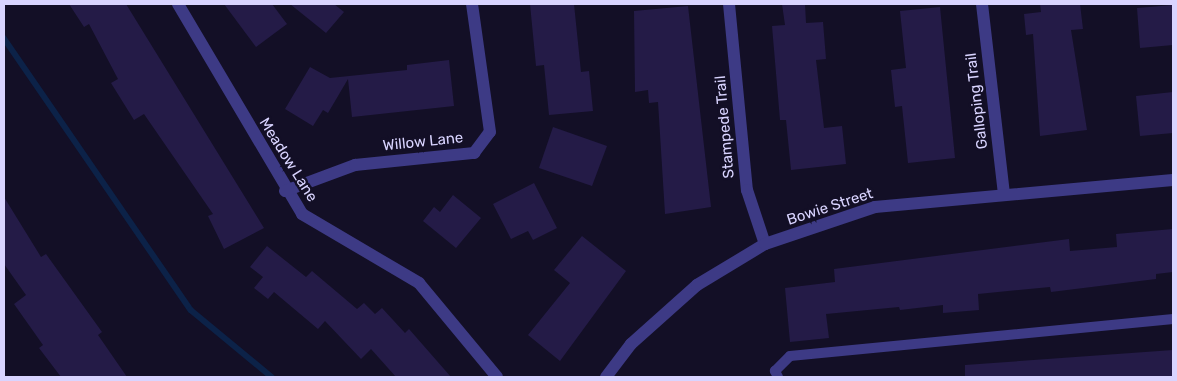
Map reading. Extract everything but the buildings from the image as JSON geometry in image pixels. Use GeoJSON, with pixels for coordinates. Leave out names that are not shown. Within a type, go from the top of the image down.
{"type":"FeatureCollection","features":[{"type":"Feature","properties":{"kind":"street","name":"Meadow Lane"},"geometry":{"type":"LineString","coordinates":[[178,4],[285,191],[302,214],[322,228],[418,283],[497,377]]}},
{"type":"Feature","properties":{"kind":"street","name":"Willow Lane"},"geometry":{"type":"LineString","coordinates":[[285,191],[355,165],[474,153],[490,132],[472,4]]}},
{"type":"Feature","properties":{"kind":"street","name":"Stampede Trail"},"geometry":{"type":"LineString","coordinates":[[730,4],[747,190],[765,244]]}},
{"type":"Feature","properties":{"kind":"street","name":"Galloping Trail"},"geometry":{"type":"LineString","coordinates":[[982,4],[1004,194]]}},
{"type":"Feature","properties":{"kind":"street","name":"Bowie Street"},"geometry":{"type":"LineString","coordinates":[[606,377],[631,344],[697,285],[765,244],[875,207],[1173,180]]}},
{"type":"Feature","properties":{"kind":"lane"},"geometry":{"type":"LineString","coordinates":[[778,377],[775,372],[790,356],[1173,319]]}},
{"type":"Feature","properties":{"kind":"waterway"},"geometry":{"type":"LineString","coordinates":[[4,38],[191,310],[272,377]]}}]}
